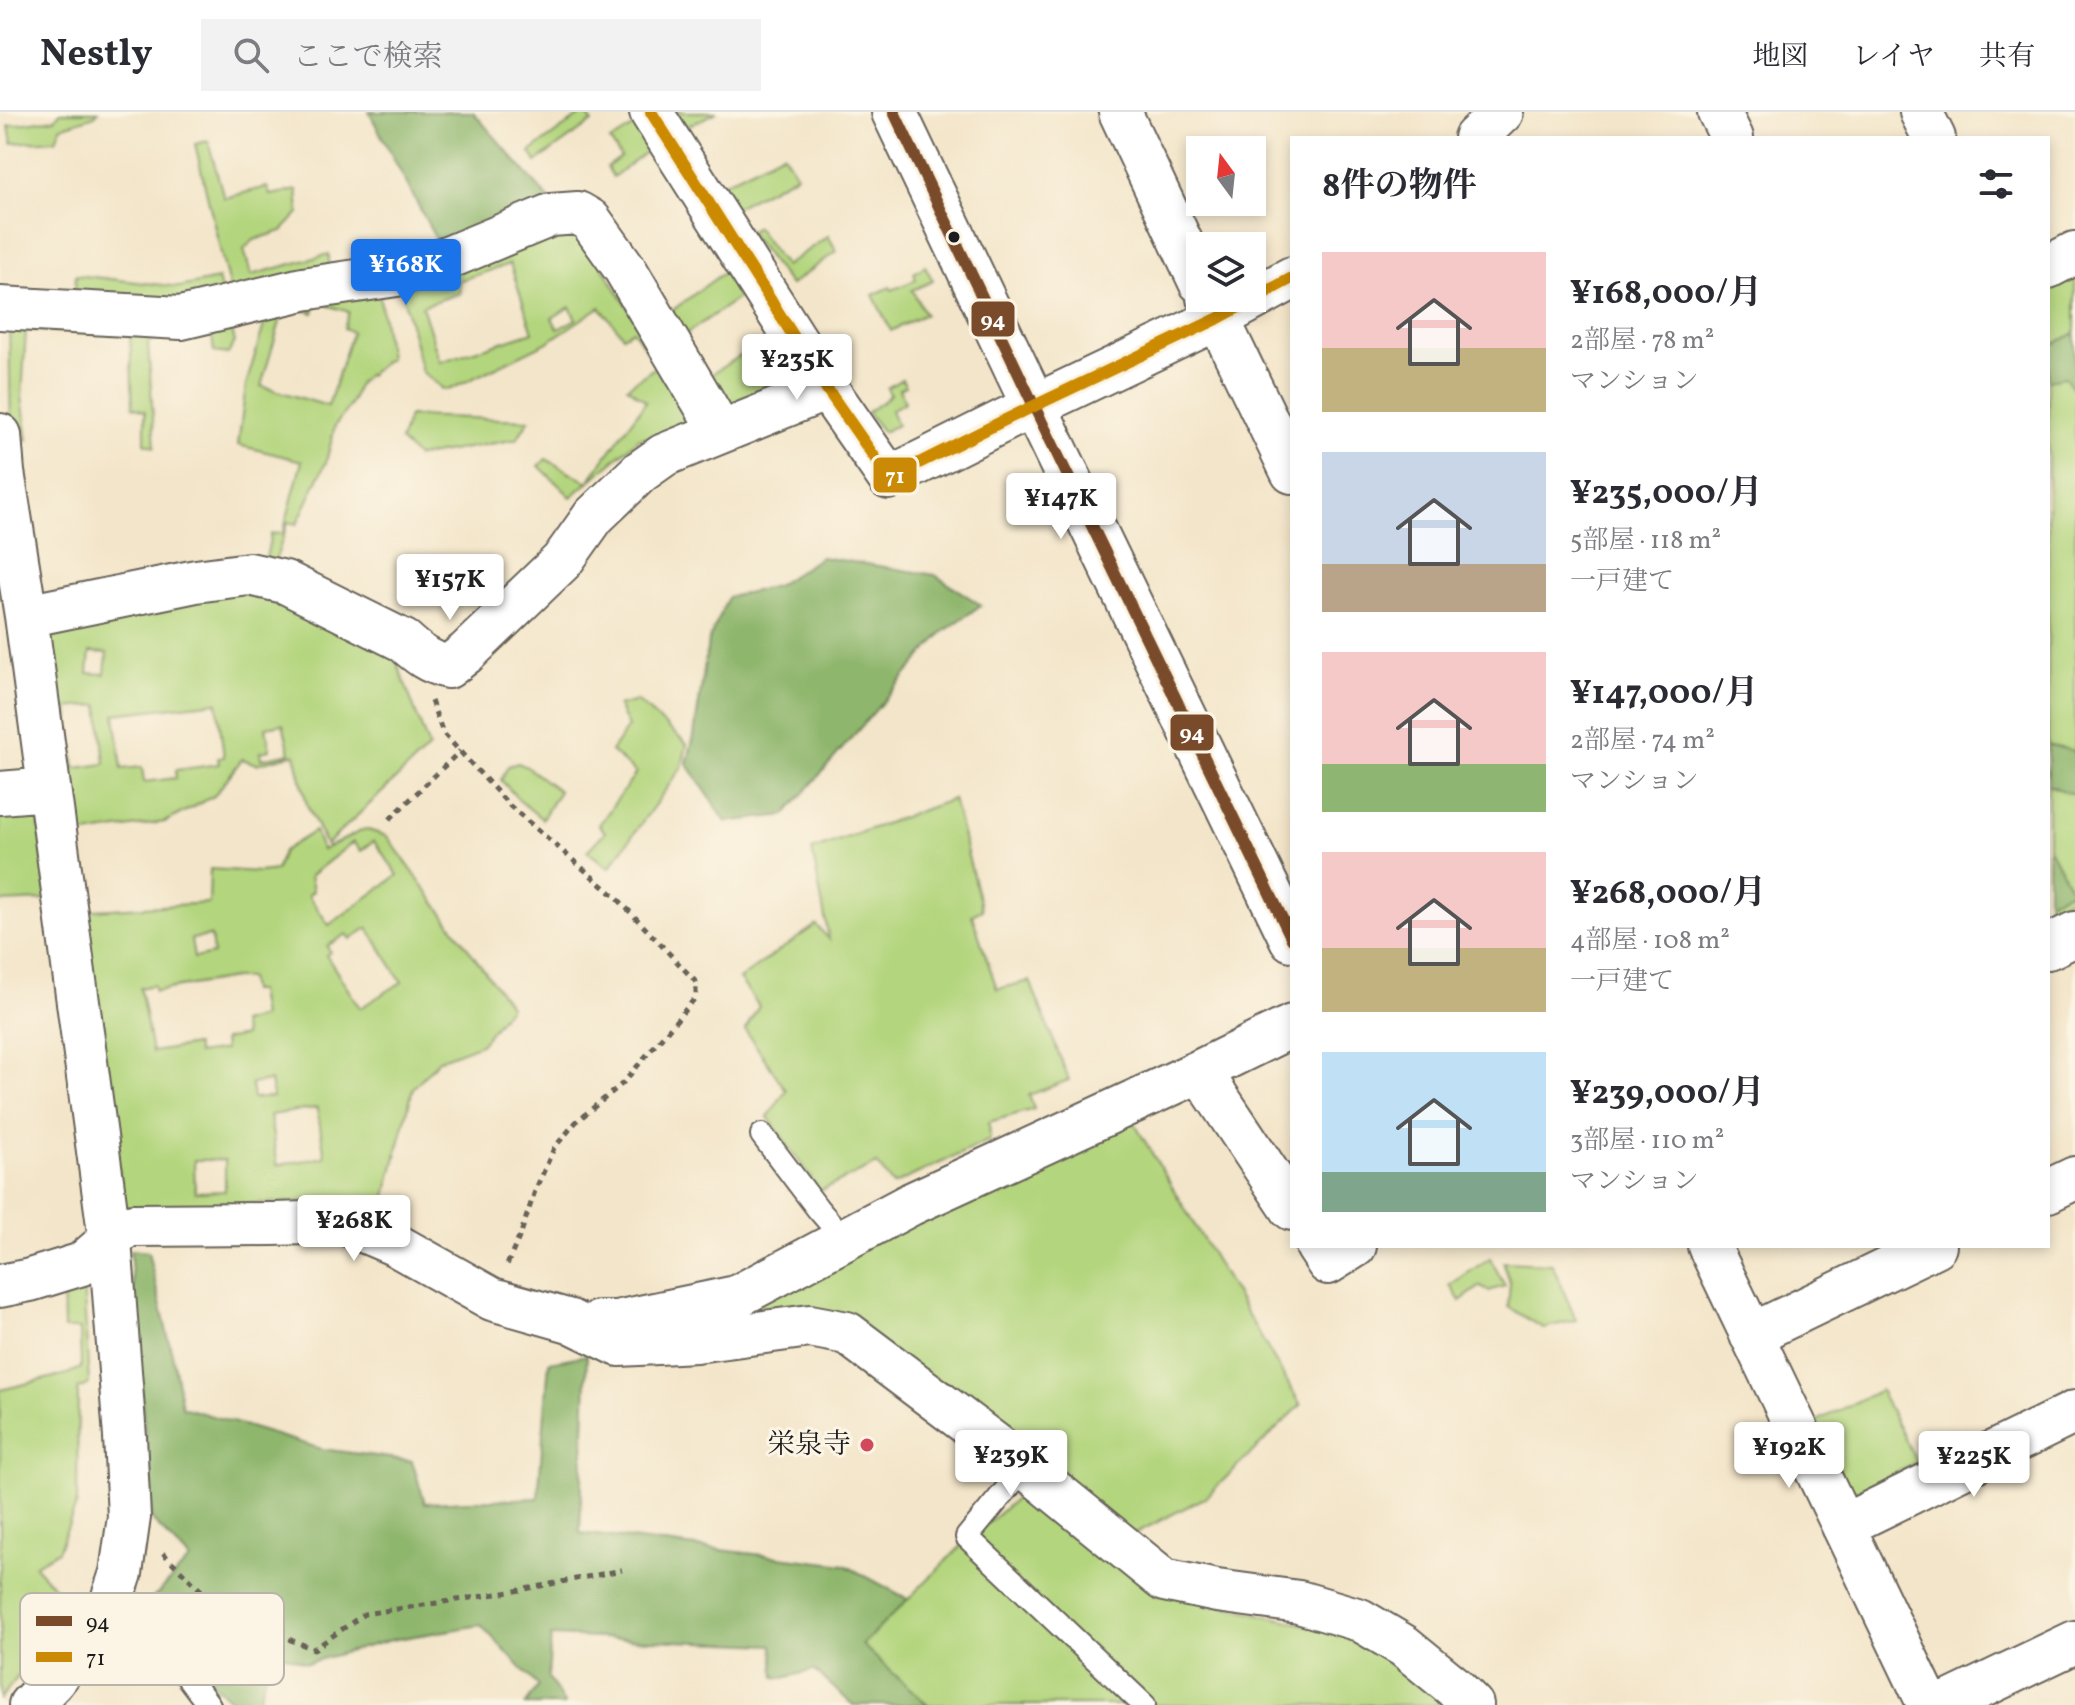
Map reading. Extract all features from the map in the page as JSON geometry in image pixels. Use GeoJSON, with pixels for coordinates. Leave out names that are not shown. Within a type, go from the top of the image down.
{"type":"FeatureCollection","features":[{"type":"Feature","properties":{"kind":"street"},"geometry":{"type":"LineString","coordinates":[[651,112],[827,389],[889,478],[1034,406],[1188,312]]}},
{"type":"Feature","properties":{"kind":"street"},"geometry":{"type":"LineString","coordinates":[[894,112],[1290,935]]}},
{"type":"Feature","properties":{"kind":"street"},"geometry":{"type":"LineString","coordinates":[[1477,136],[1502,112]]}},
{"type":"Feature","properties":{"kind":"street"},"geometry":{"type":"LineString","coordinates":[[1719,112],[1731,136]]}},
{"type":"Feature","properties":{"kind":"street"},"geometry":{"type":"LineString","coordinates":[[1921,112],[1933,136]]}},
{"type":"Feature","properties":{"kind":"street"},"geometry":{"type":"LineString","coordinates":[[1134,117],[1186,246]]}},
{"type":"Feature","properties":{"kind":"street"},"geometry":{"type":"LineString","coordinates":[[0,308],[181,318],[303,289],[396,275],[445,259],[551,215],[578,213],[590,220],[625,269],[721,432]]}},
{"type":"Feature","properties":{"kind":"street"},"geometry":{"type":"LineString","coordinates":[[2050,266],[2075,253]]}},
{"type":"Feature","properties":{"kind":"street"},"geometry":{"type":"LineString","coordinates":[[1266,285],[1290,279]]}},
{"type":"Feature","properties":{"kind":"street"},"geometry":{"type":"LineString","coordinates":[[1214,312],[1290,468]]}},
{"type":"Feature","properties":{"kind":"street"},"geometry":{"type":"LineString","coordinates":[[26,616],[196,581],[249,574],[285,582],[404,641],[433,663],[448,667],[562,561],[594,516],[640,472],[664,455],[827,389]]}},
{"type":"Feature","properties":{"kind":"street"},"geometry":{"type":"LineString","coordinates":[[0,435],[110,1240],[129,1517],[121,1573],[114,1593]]}},
{"type":"Feature","properties":{"kind":"street"},"geometry":{"type":"LineString","coordinates":[[0,793],[49,789]]}},
{"type":"Feature","properties":{"kind":"street"},"geometry":{"type":"LineString","coordinates":[[2050,946],[2075,934]]}},
{"type":"Feature","properties":{"kind":"street"},"geometry":{"type":"LineString","coordinates":[[570,1321],[616,1322],[736,1297],[911,1204],[1290,1027]]}},
{"type":"Feature","properties":{"kind":"street"},"geometry":{"type":"LineString","coordinates":[[1200,1071],[1290,1206]]}},
{"type":"Feature","properties":{"kind":"street"},"geometry":{"type":"LineString","coordinates":[[2050,1190],[2075,1178]]}},
{"type":"Feature","properties":{"kind":"street"},"geometry":{"type":"LineString","coordinates":[[0,1286],[82,1264],[125,1227],[133,1225],[342,1222],[394,1244],[492,1299],[570,1321],[619,1345],[696,1341],[810,1326],[847,1333],[1025,1467],[1164,1580],[1299,1602],[1360,1620],[1404,1646],[1472,1705]]}},
{"type":"Feature","properties":{"kind":"street"},"geometry":{"type":"LineString","coordinates":[[1318,1248],[1328,1263],[1352,1248]]}},
{"type":"Feature","properties":{"kind":"street"},"geometry":{"type":"LineString","coordinates":[[1710,1248],[1929,1705]]}},
{"type":"Feature","properties":{"kind":"street"},"geometry":{"type":"LineString","coordinates":[[1751,1335],[1931,1248]]}},
{"type":"Feature","properties":{"kind":"street"},"geometry":{"type":"LineString","coordinates":[[1843,1526],[2075,1412]]}},
{"type":"Feature","properties":{"kind":"street"},"geometry":{"type":"LineString","coordinates":[[1943,1705],[2075,1642]]}},
{"type":"Feature","properties":{"kind":"street"},"geometry":{"type":"LineString","coordinates":[[30,1705],[49,1685]]}},
{"type":"Feature","properties":{"kind":"lane"},"geometry":{"type":"LineString","coordinates":[[762,1135],[844,1239]]}},
{"type":"Feature","properties":{"kind":"lane"},"geometry":{"type":"LineString","coordinates":[[1025,1467],[967,1537],[1144,1705]]}},
{"type":"Feature","properties":{"kind":"lane"},"geometry":{"type":"LineString","coordinates":[[194,1685],[209,1705]]}},
{"type":"Feature","properties":{"kind":"path"},"geometry":{"type":"LineString","coordinates":[[433,663],[427,691],[443,733],[510,806],[616,897],[696,982],[696,997],[623,1083],[576,1122],[554,1148],[492,1299]]}},
{"type":"Feature","properties":{"kind":"path"},"geometry":{"type":"LineString","coordinates":[[390,819],[460,751]]}},
{"type":"Feature","properties":{"kind":"path"},"geometry":{"type":"LineString","coordinates":[[129,1517],[203,1593]]}},
{"type":"Feature","properties":{"kind":"path"},"geometry":{"type":"LineString","coordinates":[[284,1637],[314,1649],[364,1614],[510,1592],[622,1570]]}},
{"type":"Feature","properties":{"kind":"green space"},"geometry":{"type":"Polygon","coordinates":[[[60,112],[98,112],[95,116],[61,127],[56,140],[12,143],[9,125],[55,119],[60,112]]]}},
{"type":"Feature","properties":{"kind":"green space"},"geometry":{"type":"Polygon","coordinates":[[[369,112],[473,112],[550,200],[438,243],[369,112]]]}},
{"type":"Feature","properties":{"kind":"green space"},"geometry":{"type":"Polygon","coordinates":[[[585,112],[592,122],[536,162],[530,152],[585,112]]]}},
{"type":"Feature","properties":{"kind":"green space"},"geometry":{"type":"Polygon","coordinates":[[[677,112],[717,112],[684,128],[677,112]]]}},
{"type":"Feature","properties":{"kind":"green space"},"geometry":{"type":"Polygon","coordinates":[[[636,125],[651,148],[613,177],[607,167],[621,157],[610,141],[636,125]]]}},
{"type":"Feature","properties":{"kind":"green space"},"geometry":{"type":"Polygon","coordinates":[[[208,141],[224,198],[267,187],[270,195],[297,190],[299,213],[282,231],[254,240],[244,249],[251,275],[329,254],[329,266],[230,291],[195,144],[208,141]]]}},
{"type":"Feature","properties":{"kind":"green space"},"geometry":{"type":"Polygon","coordinates":[[[783,153],[797,175],[734,208],[720,185],[783,153]]]}},
{"type":"Feature","properties":{"kind":"green space"},"geometry":{"type":"Polygon","coordinates":[[[756,227],[785,266],[828,236],[837,251],[790,285],[749,232],[756,227]]]}},
{"type":"Feature","properties":{"kind":"green space"},"geometry":{"type":"Polygon","coordinates":[[[578,228],[698,419],[676,433],[640,438],[571,497],[539,466],[546,459],[588,482],[646,401],[627,387],[657,366],[633,330],[623,336],[600,307],[546,343],[451,389],[443,389],[422,372],[401,288],[578,228]],[[510,264],[458,281],[460,293],[422,306],[440,362],[533,332],[510,264]],[[570,307],[552,318],[558,329],[576,319],[570,307]]]}},
{"type":"Feature","properties":{"kind":"green space"},"geometry":{"type":"Polygon","coordinates":[[[925,266],[933,281],[912,290],[925,314],[891,331],[873,295],[916,280],[914,273],[925,266]]]}},
{"type":"Feature","properties":{"kind":"green space"},"geometry":{"type":"Polygon","coordinates":[[[727,270],[744,294],[683,336],[670,312],[727,270]]]}},
{"type":"Feature","properties":{"kind":"green space"},"geometry":{"type":"Polygon","coordinates":[[[2075,274],[2075,896],[2050,908],[2050,286],[2075,274]]]}},
{"type":"Feature","properties":{"kind":"green space"},"geometry":{"type":"Polygon","coordinates":[[[76,275],[180,287],[218,279],[222,293],[176,304],[74,301],[76,275]]]}},
{"type":"Feature","properties":{"kind":"green space"},"geometry":{"type":"Polygon","coordinates":[[[379,292],[389,358],[359,383],[350,405],[335,426],[326,462],[297,524],[288,522],[273,568],[264,568],[271,534],[283,533],[302,461],[238,445],[246,385],[270,305],[379,292]],[[317,302],[314,313],[285,305],[261,386],[328,406],[352,332],[344,328],[349,312],[317,302]]]}},
{"type":"Feature","properties":{"kind":"green space"},"geometry":{"type":"Polygon","coordinates":[[[229,318],[235,342],[228,354],[214,352],[212,335],[157,337],[148,343],[155,447],[145,443],[145,411],[133,407],[130,335],[26,330],[22,397],[28,440],[11,437],[9,319],[229,318]]]}},
{"type":"Feature","properties":{"kind":"green space"},"geometry":{"type":"Polygon","coordinates":[[[2075,333],[2075,391],[2065,377],[2050,380],[2050,346],[2075,333]]]}},
{"type":"Feature","properties":{"kind":"green space"},"geometry":{"type":"Polygon","coordinates":[[[770,337],[790,360],[781,385],[734,408],[726,405],[710,375],[770,337]]]}},
{"type":"Feature","properties":{"kind":"green space"},"geometry":{"type":"Polygon","coordinates":[[[902,379],[906,386],[899,389],[905,402],[891,410],[897,425],[883,432],[867,412],[890,394],[887,388],[902,379]]]}},
{"type":"Feature","properties":{"kind":"green space"},"geometry":{"type":"Polygon","coordinates":[[[409,416],[529,420],[517,439],[417,457],[400,441],[409,416]]]}},
{"type":"Feature","properties":{"kind":"green space"},"geometry":{"type":"Polygon","coordinates":[[[821,557],[935,575],[981,605],[942,633],[785,815],[726,822],[687,763],[708,642],[728,597],[776,586],[821,557]]]}},
{"type":"Feature","properties":{"kind":"green space"},"geometry":{"type":"Polygon","coordinates":[[[248,585],[395,657],[429,748],[326,845],[307,805],[295,754],[256,764],[242,759],[214,796],[165,822],[65,837],[37,626],[248,585]],[[90,652],[88,673],[105,674],[107,653],[90,652]],[[217,702],[115,714],[122,769],[142,767],[144,782],[176,778],[176,770],[219,764],[218,758],[224,757],[217,702]],[[99,705],[68,708],[75,768],[105,764],[99,705]],[[283,724],[266,727],[270,750],[260,752],[261,759],[290,753],[283,724]]]}},
{"type":"Feature","properties":{"kind":"green space"},"geometry":{"type":"Polygon","coordinates":[[[637,701],[687,744],[682,767],[609,868],[587,851],[605,832],[599,825],[636,773],[611,751],[628,727],[618,706],[637,701]]]}},
{"type":"Feature","properties":{"kind":"green space"},"geometry":{"type":"Polygon","coordinates":[[[2050,745],[2075,751],[2075,795],[2050,786],[2050,745]]]}},
{"type":"Feature","properties":{"kind":"green space"},"geometry":{"type":"Polygon","coordinates":[[[518,763],[559,791],[542,819],[501,780],[508,766],[518,763]]]}},
{"type":"Feature","properties":{"kind":"green space"},"geometry":{"type":"Polygon","coordinates":[[[953,799],[982,910],[972,915],[997,989],[1030,981],[1069,1080],[1029,1095],[1034,1109],[989,1122],[990,1140],[893,1185],[877,1164],[820,1191],[768,1117],[786,1090],[745,1030],[759,1006],[739,979],[816,925],[829,939],[812,850],[953,799]]]}},
{"type":"Feature","properties":{"kind":"green space"},"geometry":{"type":"Polygon","coordinates":[[[37,803],[47,900],[0,902],[0,806],[37,803]]]}},
{"type":"Feature","properties":{"kind":"green space"},"geometry":{"type":"Polygon","coordinates":[[[365,829],[387,836],[510,1006],[481,1044],[439,1060],[413,1088],[379,1224],[335,1200],[125,1209],[78,911],[209,903],[210,869],[276,870],[283,851],[315,831],[322,850],[365,829]],[[374,841],[361,851],[353,842],[310,876],[313,891],[308,895],[329,925],[398,875],[374,841]],[[368,928],[351,939],[347,934],[327,946],[330,952],[326,955],[360,1008],[402,982],[368,928]],[[211,936],[191,939],[194,958],[213,954],[211,936]],[[249,978],[155,991],[153,985],[140,988],[152,1052],[195,1045],[197,1054],[224,1050],[223,1040],[244,1036],[241,1023],[262,1017],[258,991],[251,991],[249,978]],[[270,1081],[251,1084],[253,1099],[273,1097],[270,1081]],[[317,1108],[270,1115],[277,1165],[325,1157],[317,1108]],[[194,1160],[195,1192],[225,1191],[225,1160],[194,1160]]]}},
{"type":"Feature","properties":{"kind":"green space"},"geometry":{"type":"Polygon","coordinates":[[[2050,850],[2072,891],[2050,900],[2050,850]]]}},
{"type":"Feature","properties":{"kind":"green space"},"geometry":{"type":"Polygon","coordinates":[[[1133,1121],[1301,1405],[1206,1497],[1132,1535],[862,1328],[686,1327],[906,1227],[1133,1121]]]}},
{"type":"Feature","properties":{"kind":"green space"},"geometry":{"type":"Polygon","coordinates":[[[130,1250],[148,1252],[182,1407],[322,1449],[412,1461],[425,1503],[538,1498],[549,1362],[587,1355],[580,1533],[845,1565],[908,1599],[862,1645],[928,1705],[853,1705],[814,1670],[784,1678],[775,1677],[773,1645],[551,1636],[548,1677],[565,1705],[525,1705],[538,1686],[481,1625],[391,1640],[307,1663],[284,1654],[284,1593],[158,1593],[190,1559],[152,1520],[130,1250]]]}},
{"type":"Feature","properties":{"kind":"green space"},"geometry":{"type":"Polygon","coordinates":[[[1490,1258],[1505,1286],[1489,1291],[1481,1286],[1460,1301],[1450,1285],[1490,1258]]]}},
{"type":"Feature","properties":{"kind":"green space"},"geometry":{"type":"Polygon","coordinates":[[[1503,1262],[1552,1264],[1576,1320],[1543,1328],[1508,1307],[1510,1283],[1503,1262]]]}},
{"type":"Feature","properties":{"kind":"green space"},"geometry":{"type":"Polygon","coordinates":[[[83,1280],[89,1384],[78,1389],[77,1503],[58,1551],[34,1565],[60,1593],[20,1593],[20,1674],[0,1699],[0,1390],[81,1368],[80,1329],[64,1329],[63,1286],[83,1280]]]}},
{"type":"Feature","properties":{"kind":"green space"},"geometry":{"type":"Polygon","coordinates":[[[1880,1390],[1917,1463],[1857,1492],[1846,1484],[1815,1422],[1880,1390]]]}},
{"type":"Feature","properties":{"kind":"green space"},"geometry":{"type":"Polygon","coordinates":[[[1029,1487],[1153,1590],[1364,1638],[1448,1705],[928,1705],[862,1645],[957,1550],[1029,1487]]]}},
{"type":"Feature","properties":{"kind":"green space"},"geometry":{"type":"Polygon","coordinates":[[[215,1685],[262,1685],[257,1705],[236,1705],[215,1685]]]}},
{"type":"Feature","properties":{"kind":"transit line","name":"71"},"geometry":{"type":"LineString","coordinates":[[651,112],[827,389],[889,478],[1217,319],[1290,279]]}},
{"type":"Feature","properties":{"kind":"transit line","name":"94"},"geometry":{"type":"LineString","coordinates":[[894,112],[1290,935]]}},
{"type":"Feature","properties":{"kind":"place","name":"栄泉寺"},"geometry":{"type":"Point","coordinates":[867,1445]}}]}
